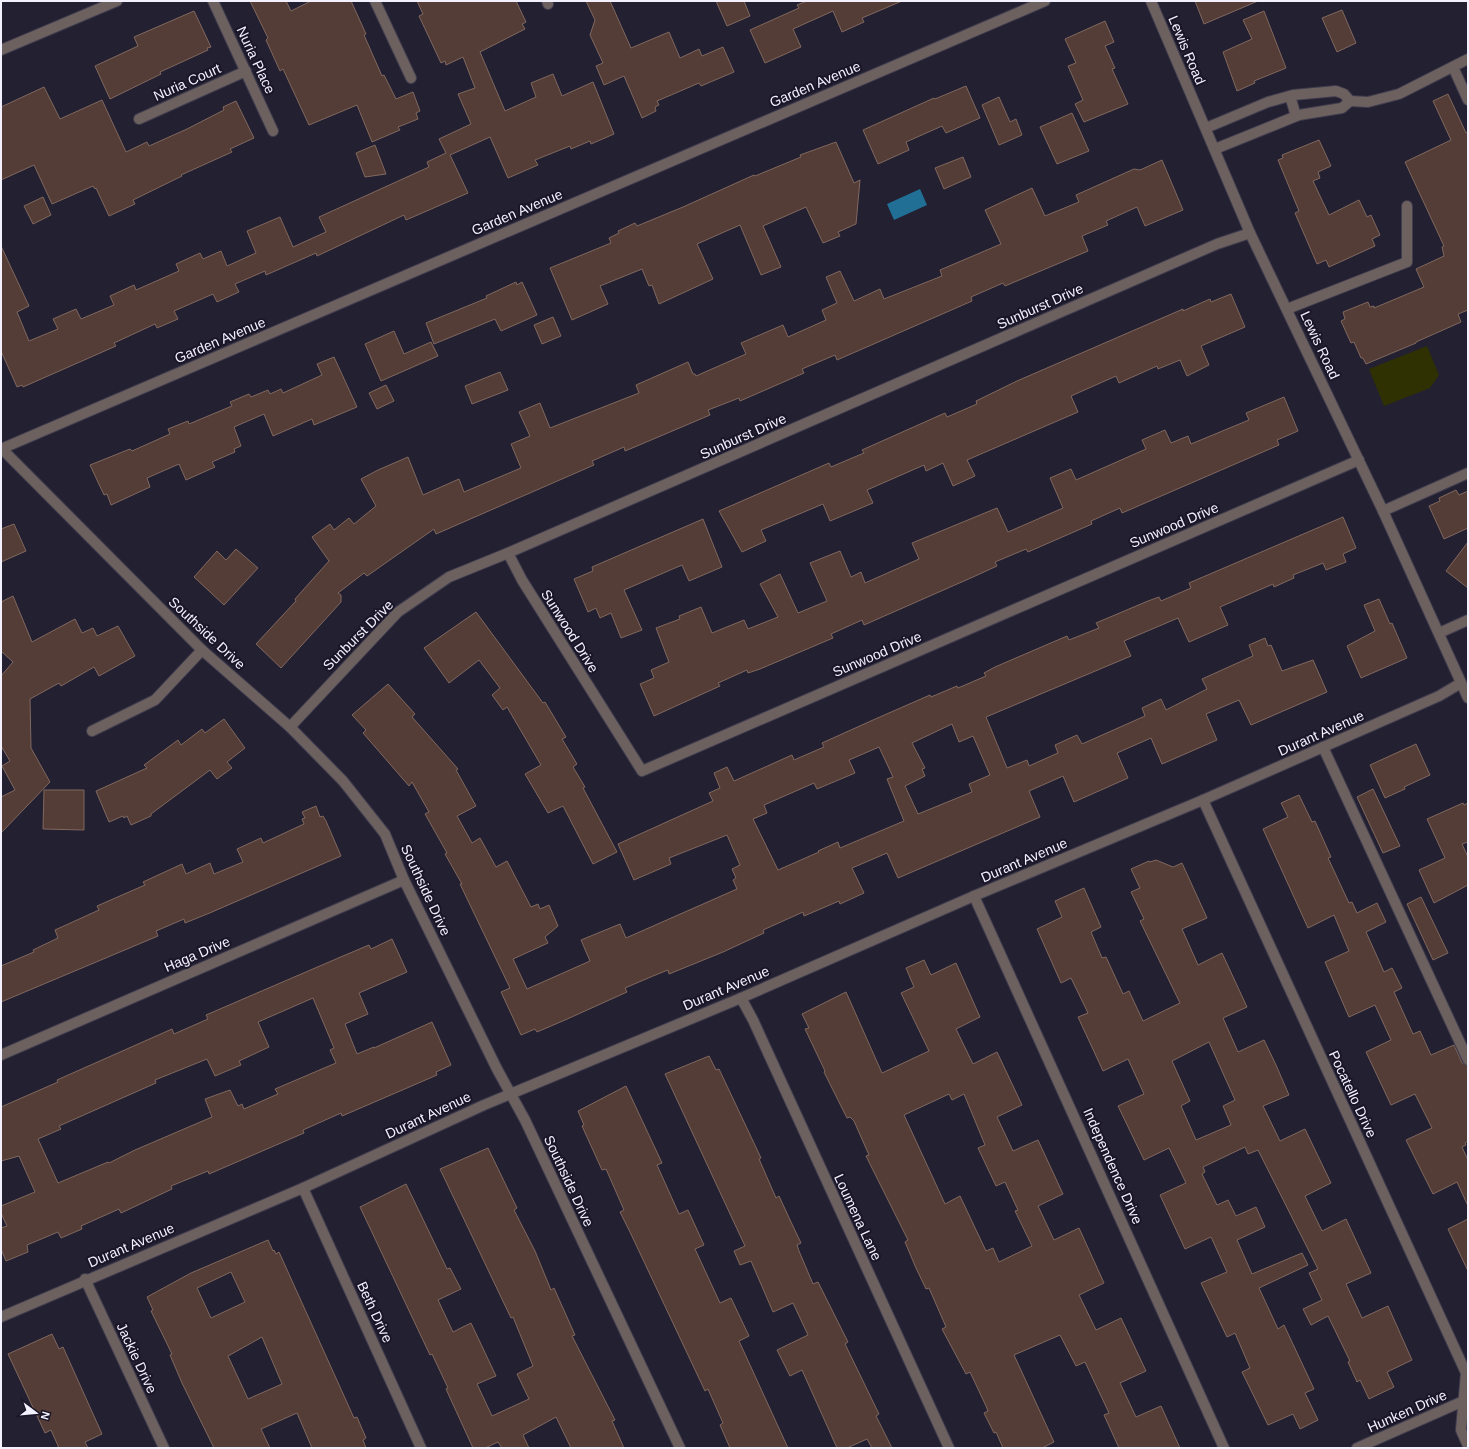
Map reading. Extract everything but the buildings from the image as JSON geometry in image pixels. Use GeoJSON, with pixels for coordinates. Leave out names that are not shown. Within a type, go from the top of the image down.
{"type":"FeatureCollection","features":[{"type":"Feature","properties":{"kind":"street"},"geometry":{"type":"LineString","coordinates":[[1,50],[117,1]]}},
{"type":"Feature","properties":{"kind":"street","name":"Nuria Place"},"geometry":{"type":"LineString","coordinates":[[213,1],[273,130]]}},
{"type":"Feature","properties":{"kind":"street"},"geometry":{"type":"LineString","coordinates":[[375,1],[411,78]]}},
{"type":"Feature","properties":{"kind":"street","name":"Garden Avenue"},"geometry":{"type":"LineString","coordinates":[[1,449],[1045,1]]}},
{"type":"Feature","properties":{"kind":"street","name":"Lewis Road"},"geometry":{"type":"LineString","coordinates":[[1151,1],[1250,233],[1383,511],[1468,698]]}},
{"type":"Feature","properties":{"kind":"street"},"geometry":{"type":"LineString","coordinates":[[1215,149],[1296,116],[1342,108],[1350,101],[1368,102],[1399,94],[1468,59]]}},
{"type":"Feature","properties":{"kind":"street"},"geometry":{"type":"LineString","coordinates":[[1453,67],[1468,100]]}},
{"type":"Feature","properties":{"kind":"street","name":"Nuria Court"},"geometry":{"type":"LineString","coordinates":[[139,119],[246,72]]}},
{"type":"Feature","properties":{"kind":"street"},"geometry":{"type":"LineString","coordinates":[[1206,128],[1268,102],[1290,96],[1336,91],[1344,94],[1350,101]]}},
{"type":"Feature","properties":{"kind":"street"},"geometry":{"type":"LineString","coordinates":[[1290,96],[1296,116]]}},
{"type":"Feature","properties":{"kind":"street"},"geometry":{"type":"LineString","coordinates":[[1287,309],[1407,262],[1407,206]]}},
{"type":"Feature","properties":{"kind":"street","name":"Sunburst Drive"},"geometry":{"type":"LineString","coordinates":[[290,727],[398,612],[449,577],[508,553],[1217,244],[1250,233]]}},
{"type":"Feature","properties":{"kind":"street","name":"Southside Drive"},"geometry":{"type":"LineString","coordinates":[[1,449],[202,650],[290,727],[343,781],[384,834],[404,880],[510,1094],[532,1134],[680,1448]]}},
{"type":"Feature","properties":{"kind":"street","name":"Sunwood Drive"},"geometry":{"type":"LineString","coordinates":[[508,553],[522,580],[642,771],[1359,460]]}},
{"type":"Feature","properties":{"kind":"street"},"geometry":{"type":"LineString","coordinates":[[1383,511],[1468,473]]}},
{"type":"Feature","properties":{"kind":"street"},"geometry":{"type":"LineString","coordinates":[[1439,632],[1468,620]]}},
{"type":"Feature","properties":{"kind":"street"},"geometry":{"type":"LineString","coordinates":[[92,731],[155,700],[202,650]]}},
{"type":"Feature","properties":{"kind":"street","name":"Durant Avenue"},"geometry":{"type":"LineString","coordinates":[[1,1317],[303,1188],[510,1094],[741,998],[974,896],[1203,800],[1439,696],[1461,683]]}},
{"type":"Feature","properties":{"kind":"street"},"geometry":{"type":"LineString","coordinates":[[1323,747],[1468,1060]]}},
{"type":"Feature","properties":{"kind":"street","name":"Pocatello Drive"},"geometry":{"type":"LineString","coordinates":[[1203,800],[1466,1373],[1466,1401],[1461,1430],[1468,1446]]}},
{"type":"Feature","properties":{"kind":"street","name":"Haga Drive"},"geometry":{"type":"LineString","coordinates":[[1,1055],[404,880]]}},
{"type":"Feature","properties":{"kind":"street","name":"Independence Drive"},"geometry":{"type":"LineString","coordinates":[[974,896],[1224,1448]]}},
{"type":"Feature","properties":{"kind":"street","name":"Loumena Lane"},"geometry":{"type":"LineString","coordinates":[[741,998],[753,1020],[949,1448]]}},
{"type":"Feature","properties":{"kind":"street","name":"Beth Drive"},"geometry":{"type":"LineString","coordinates":[[303,1188],[421,1448]]}},
{"type":"Feature","properties":{"kind":"street","name":"Jackie Drive"},"geometry":{"type":"LineString","coordinates":[[85,1280],[164,1448]]}},
{"type":"Feature","properties":{"kind":"street","name":"Hunken Drive"},"geometry":{"type":"LineString","coordinates":[[1357,1448],[1466,1401]]}},
{"type":"Feature","properties":{"kind":"shaded area"},"geometry":{"type":"Polygon","coordinates":[[[1427,346],[1439,375],[1430,388],[1384,406],[1369,369],[1427,346]]]}},
{"type":"Feature","properties":{"kind":"water"},"geometry":{"type":"Polygon","coordinates":[[[920,189],[927,205],[894,220],[887,204],[920,189]]]}}]}
